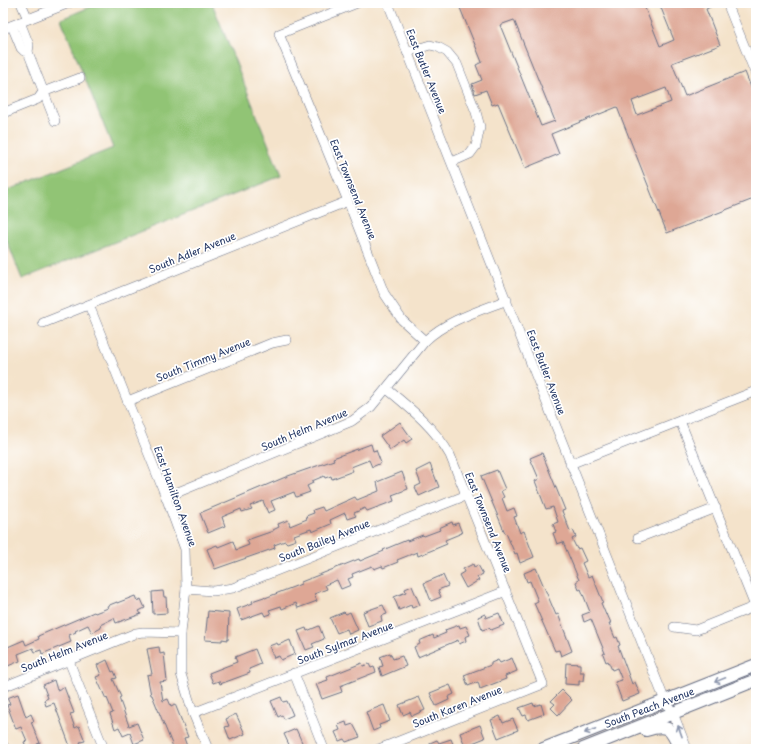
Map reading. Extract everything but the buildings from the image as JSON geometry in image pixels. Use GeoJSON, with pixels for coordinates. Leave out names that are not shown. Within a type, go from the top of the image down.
{"type":"FeatureCollection","features":[{"type":"Feature","properties":{"kind":"main road","name":"South Peach Avenue"},"geometry":{"type":"LineString","coordinates":[[543,749],[756,665]]}},
{"type":"Feature","properties":{"kind":"main road","name":"South Peach Avenue"},"geometry":{"type":"LineString","coordinates":[[583,749],[756,680]]}},
{"type":"Feature","properties":{"kind":"main road"},"geometry":{"type":"LineString","coordinates":[[612,738],[621,738],[663,726],[671,731],[680,749]]}},
{"type":"Feature","properties":{"kind":"street"},"geometry":{"type":"LineString","coordinates":[[21,3],[16,24],[23,41],[24,51],[28,52],[55,121]]}},
{"type":"Feature","properties":{"kind":"street"},"geometry":{"type":"LineString","coordinates":[[16,24],[69,3]]}},
{"type":"Feature","properties":{"kind":"street","name":"East Townsend Avenue"},"geometry":{"type":"LineString","coordinates":[[357,3],[279,34],[348,201],[384,293],[402,320],[425,342]]}},
{"type":"Feature","properties":{"kind":"street","name":"East Butler Avenue"},"geometry":{"type":"LineString","coordinates":[[388,3],[507,300],[570,464],[665,701],[674,713],[687,749]]}},
{"type":"Feature","properties":{"kind":"street"},"geometry":{"type":"LineString","coordinates":[[727,3],[756,75]]}},
{"type":"Feature","properties":{"kind":"street"},"geometry":{"type":"LineString","coordinates":[[407,52],[430,45],[438,47],[447,52],[458,67],[476,112],[480,127],[476,146],[470,154],[452,162]]}},
{"type":"Feature","properties":{"kind":"street"},"geometry":{"type":"LineString","coordinates":[[3,113],[38,99],[43,92],[80,78]]}},
{"type":"Feature","properties":{"kind":"street","name":"South Adler Avenue"},"geometry":{"type":"LineString","coordinates":[[43,323],[348,201]]}},
{"type":"Feature","properties":{"kind":"street","name":"South Helm Avenue"},"geometry":{"type":"LineString","coordinates":[[166,497],[352,421],[371,407],[425,342],[438,330],[452,322],[507,300]]}},
{"type":"Feature","properties":{"kind":"street","name":"East Hamilton Avenue"},"geometry":{"type":"LineString","coordinates":[[89,305],[166,497],[185,549],[186,589],[181,633],[181,674],[193,713],[208,749]]}},
{"type":"Feature","properties":{"kind":"street","name":"South Timmy Avenue"},"geometry":{"type":"LineString","coordinates":[[128,401],[272,343],[287,340]]}},
{"type":"Feature","properties":{"kind":"street","name":"East Townsend Avenue"},"geometry":{"type":"LineString","coordinates":[[387,389],[417,414],[435,433],[450,455],[543,684]]}},
{"type":"Feature","properties":{"kind":"street"},"geometry":{"type":"LineString","coordinates":[[570,464],[756,391]]}},
{"type":"Feature","properties":{"kind":"street"},"geometry":{"type":"LineString","coordinates":[[674,627],[696,630],[756,606],[680,421]]}},
{"type":"Feature","properties":{"kind":"street","name":"South Bailey Avenue"},"geometry":{"type":"LineString","coordinates":[[186,589],[214,591],[233,588],[467,496]]}},
{"type":"Feature","properties":{"kind":"street"},"geometry":{"type":"LineString","coordinates":[[638,538],[716,508]]}},
{"type":"Feature","properties":{"kind":"street","name":"South Sylmar Avenue"},"geometry":{"type":"LineString","coordinates":[[193,713],[506,591]]}},
{"type":"Feature","properties":{"kind":"street","name":"South Helm Avenue"},"geometry":{"type":"LineString","coordinates":[[3,687],[136,634],[143,632],[181,633]]}},
{"type":"Feature","properties":{"kind":"street"},"geometry":{"type":"LineString","coordinates":[[69,661],[104,749]]}},
{"type":"Feature","properties":{"kind":"street"},"geometry":{"type":"LineString","coordinates":[[294,673],[324,749]]}},
{"type":"Feature","properties":{"kind":"street","name":"South Karen Avenue"},"geometry":{"type":"LineString","coordinates":[[380,749],[543,684]]}},
{"type":"Feature","properties":{"kind":"street"},"geometry":{"type":"LineString","coordinates":[[3,745],[5,749]]}},
{"type":"Feature","properties":{"kind":"green space"},"geometry":{"type":"Polygon","coordinates":[[[100,3],[212,3],[281,176],[22,279],[3,231],[3,192],[113,148],[61,19],[100,3]]]}}]}
